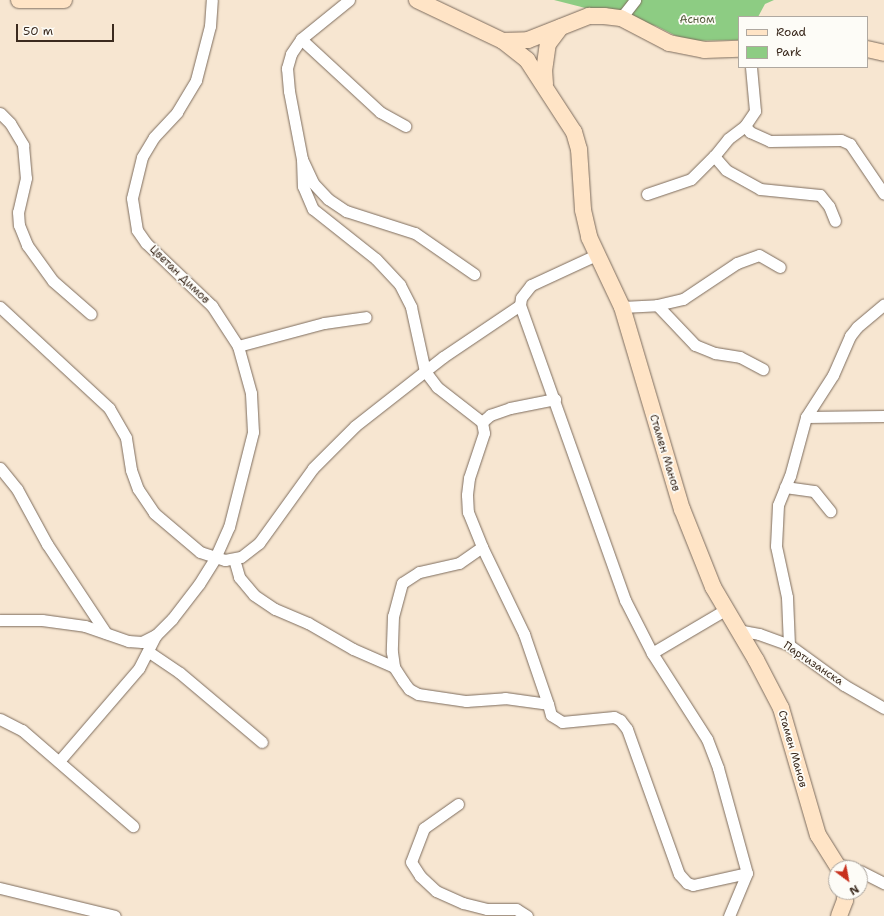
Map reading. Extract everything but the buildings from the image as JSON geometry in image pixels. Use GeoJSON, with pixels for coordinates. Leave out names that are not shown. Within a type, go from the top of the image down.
{"type":"FeatureCollection","features":[{"type":"Feature","properties":{"kind":"street"},"geometry":{"type":"LineString","coordinates":[[18,0],[64,0]]}},
{"type":"Feature","properties":{"kind":"street","name":"Цветан Димов"},"geometry":{"type":"LineString","coordinates":[[156,635],[179,610],[215,558],[236,505],[253,432],[251,393],[238,346],[212,306],[146,243],[137,230],[132,198],[142,157],[154,137],[177,112],[196,80],[210,26],[212,0]]}},
{"type":"Feature","properties":{"kind":"street"},"geometry":{"type":"LineString","coordinates":[[349,0],[301,39],[291,54],[288,68],[302,159],[303,186],[313,209],[376,259],[400,285],[411,307],[425,371],[437,387],[482,422],[484,433],[469,478],[466,495],[468,512],[482,547],[524,634],[551,715],[562,722],[614,717],[624,725],[679,874],[687,883],[701,884],[747,872]]}},
{"type":"Feature","properties":{"kind":"street"},"geometry":{"type":"LineString","coordinates":[[417,0],[503,41],[528,40],[589,16],[621,18],[669,43],[704,50],[738,49]]}},
{"type":"Feature","properties":{"kind":"street"},"geometry":{"type":"LineString","coordinates":[[621,18],[635,0]]}},
{"type":"Feature","properties":{"kind":"street"},"geometry":{"type":"LineString","coordinates":[[545,84],[544,71],[548,44],[561,27]]}},
{"type":"Feature","properties":{"kind":"street"},"geometry":{"type":"LineString","coordinates":[[301,39],[380,112],[405,126]]}},
{"type":"Feature","properties":{"kind":"street","name":"Стамен Манов"},"geometry":{"type":"LineString","coordinates":[[503,41],[527,60],[545,84],[570,126],[579,149],[583,210],[589,237],[596,255],[622,307],[682,509],[704,567],[725,610],[756,660],[781,708],[818,835],[834,860]]}},
{"type":"Feature","properties":{"kind":"street"},"geometry":{"type":"LineString","coordinates":[[868,49],[884,53]]}},
{"type":"Feature","properties":{"kind":"street"},"geometry":{"type":"LineString","coordinates":[[647,194],[691,180],[714,156],[728,138],[745,126],[755,111],[751,68]]}},
{"type":"Feature","properties":{"kind":"street"},"geometry":{"type":"LineString","coordinates":[[0,113],[10,123],[23,145],[26,178],[18,212],[19,225],[27,245],[53,281],[91,314]]}},
{"type":"Feature","properties":{"kind":"street"},"geometry":{"type":"LineString","coordinates":[[745,126],[759,138],[770,141],[841,140],[850,144],[884,194]]}},
{"type":"Feature","properties":{"kind":"street"},"geometry":{"type":"LineString","coordinates":[[714,156],[726,170],[760,189],[820,194],[829,206],[835,221]]}},
{"type":"Feature","properties":{"kind":"street"},"geometry":{"type":"LineString","coordinates":[[302,159],[313,183],[328,199],[346,211],[415,233],[474,274]]}},
{"type":"Feature","properties":{"kind":"street"},"geometry":{"type":"LineString","coordinates":[[596,255],[532,285],[521,298],[520,305],[555,399],[625,600],[652,653],[707,739],[718,768],[747,872],[729,916]]}},
{"type":"Feature","properties":{"kind":"street"},"geometry":{"type":"LineString","coordinates":[[622,307],[657,305],[683,299],[737,263],[759,255],[780,267]]}},
{"type":"Feature","properties":{"kind":"street"},"geometry":{"type":"LineString","coordinates":[[789,645],[787,597],[775,532],[778,505],[785,487],[806,417],[833,375],[850,336],[857,327],[884,304]]}},
{"type":"Feature","properties":{"kind":"street"},"geometry":{"type":"LineString","coordinates":[[0,307],[109,408],[126,438],[131,470],[138,489],[154,514],[200,552],[215,558],[234,559],[250,552],[270,530],[295,492],[333,447],[425,371],[520,305]]}},
{"type":"Feature","properties":{"kind":"street"},"geometry":{"type":"LineString","coordinates":[[657,305],[695,345],[715,353],[740,357],[763,369]]}},
{"type":"Feature","properties":{"kind":"street"},"geometry":{"type":"LineString","coordinates":[[238,346],[324,323],[366,316]]}},
{"type":"Feature","properties":{"kind":"street"},"geometry":{"type":"LineString","coordinates":[[482,422],[490,415],[510,408],[555,399]]}},
{"type":"Feature","properties":{"kind":"street"},"geometry":{"type":"LineString","coordinates":[[806,417],[884,416]]}},
{"type":"Feature","properties":{"kind":"street"},"geometry":{"type":"LineString","coordinates":[[0,468],[17,489],[47,544],[106,633]]}},
{"type":"Feature","properties":{"kind":"street"},"geometry":{"type":"LineString","coordinates":[[785,487],[814,491],[830,512]]}},
{"type":"Feature","properties":{"kind":"street"},"geometry":{"type":"LineString","coordinates":[[482,547],[459,563],[420,572],[402,583],[393,616],[392,652],[394,667],[410,690],[418,694],[466,700],[505,698],[548,704]]}},
{"type":"Feature","properties":{"kind":"street"},"geometry":{"type":"LineString","coordinates":[[234,559],[239,577],[254,595],[275,609],[308,624],[352,649],[394,667]]}},
{"type":"Feature","properties":{"kind":"street"},"geometry":{"type":"LineString","coordinates":[[652,653],[725,610]]}},
{"type":"Feature","properties":{"kind":"street"},"geometry":{"type":"LineString","coordinates":[[0,620],[42,620],[84,626],[128,641],[142,642],[156,635]]}},
{"type":"Feature","properties":{"kind":"street","name":"Партизанска"},"geometry":{"type":"LineString","coordinates":[[737,630],[759,634],[789,645],[844,685],[884,708]]}},
{"type":"Feature","properties":{"kind":"street"},"geometry":{"type":"LineString","coordinates":[[60,760],[139,668],[149,652],[156,635]]}},
{"type":"Feature","properties":{"kind":"street"},"geometry":{"type":"LineString","coordinates":[[149,652],[180,673],[262,742]]}},
{"type":"Feature","properties":{"kind":"street"},"geometry":{"type":"LineString","coordinates":[[0,719],[22,730],[60,760],[133,826]]}},
{"type":"Feature","properties":{"kind":"street"},"geometry":{"type":"LineString","coordinates":[[458,804],[424,828],[411,862],[420,876],[436,891],[463,903],[487,909],[516,909],[527,916]]}},
{"type":"Feature","properties":{"kind":"street"},"geometry":{"type":"LineString","coordinates":[[868,875],[884,882]]}},
{"type":"Feature","properties":{"kind":"street"},"geometry":{"type":"LineString","coordinates":[[0,888],[115,916]]}},
{"type":"Feature","properties":{"kind":"street"},"geometry":{"type":"LineString","coordinates":[[839,916],[845,900]]}},
{"type":"Feature","properties":{"kind":"green space","name":"Асном"},"geometry":{"type":"Polygon","coordinates":[[[554,0],[774,0],[765,4],[759,16],[738,16],[738,40],[686,41],[656,26],[554,0]]]}}]}
